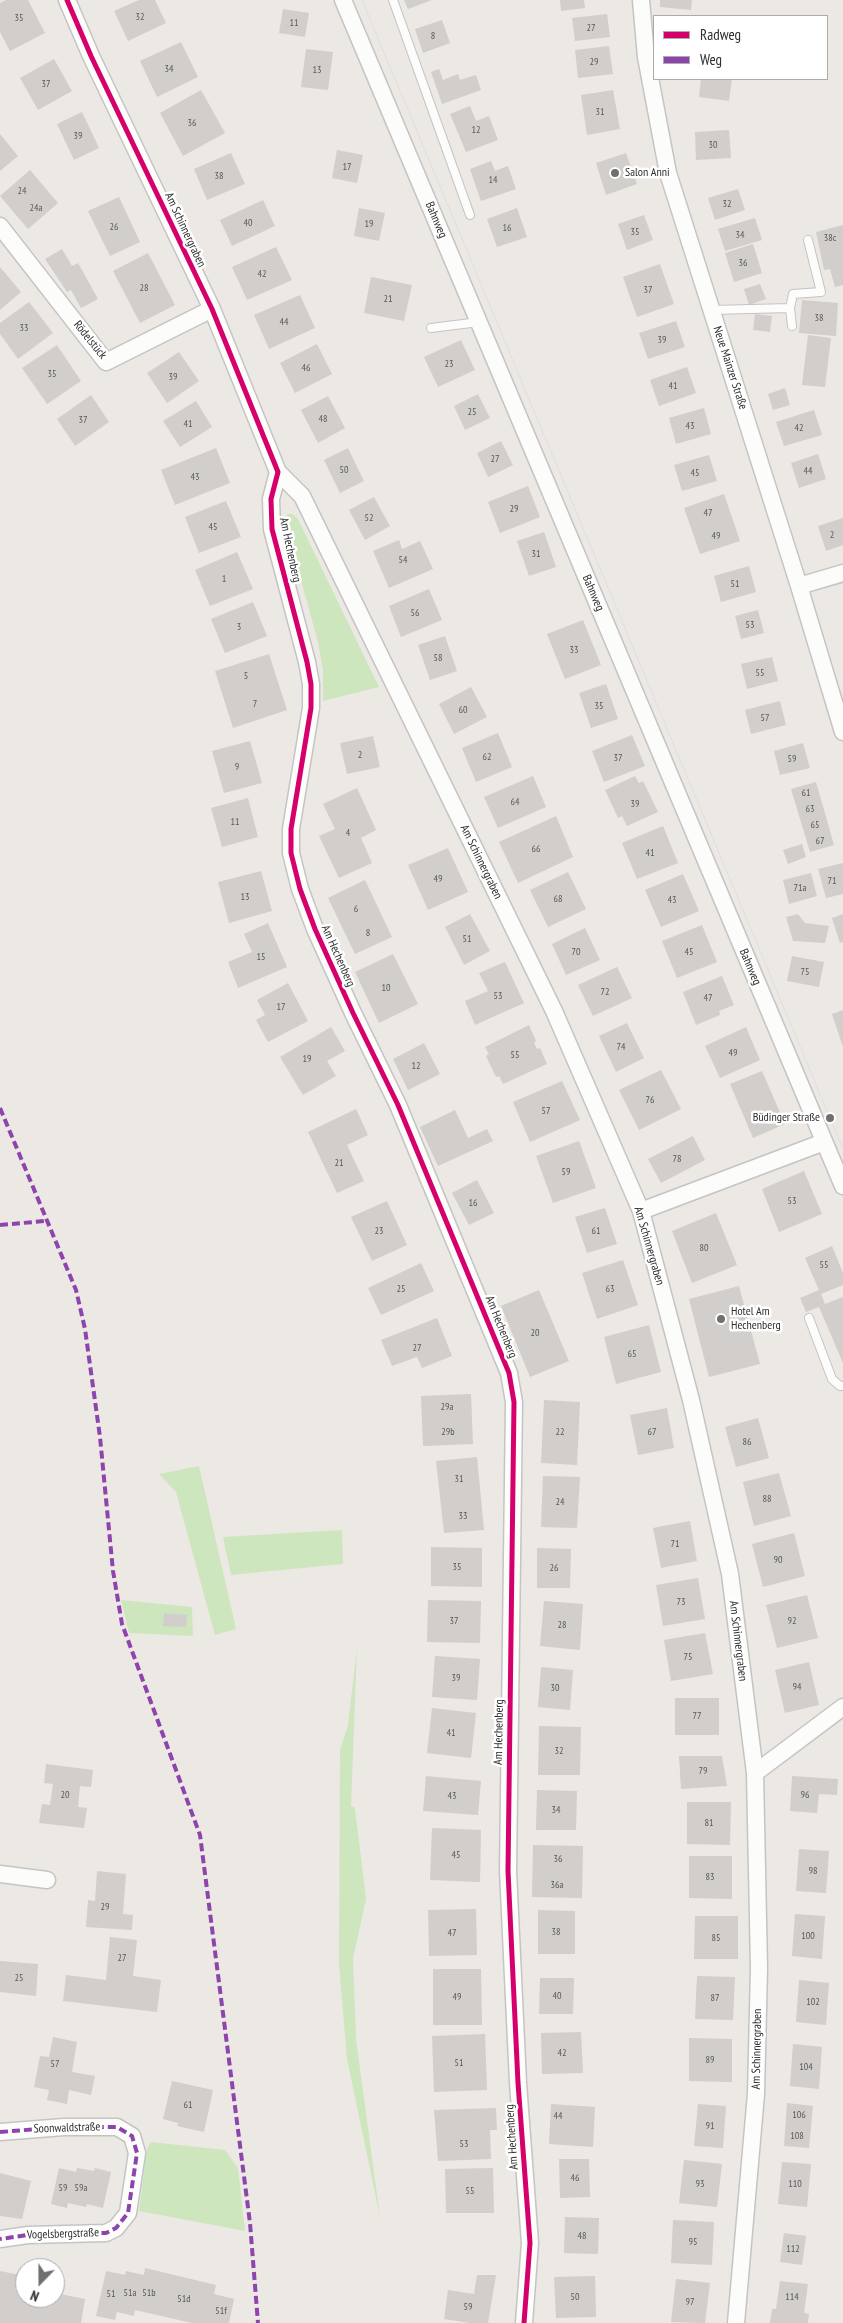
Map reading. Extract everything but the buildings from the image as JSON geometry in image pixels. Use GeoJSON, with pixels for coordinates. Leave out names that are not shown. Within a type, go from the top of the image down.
{"type":"FeatureCollection","features":[{"type":"Feature","properties":{"kind":"street","name":"Am Schinnergraben"},"geometry":{"type":"LineString","coordinates":[[67,0],[91,56],[212,309],[278,472],[302,496],[554,1011],[640,1211],[691,1400],[730,1574],[755,1773],[759,1968],[756,2094],[736,2323]]}},
{"type":"Feature","properties":{"kind":"street","name":"Bahnweg"},"geometry":{"type":"LineString","coordinates":[[343,0],[843,1186]]}},
{"type":"Feature","properties":{"kind":"street","name":"Neue Mainzer Straße"},"geometry":{"type":"LineString","coordinates":[[641,0],[646,57],[668,173],[799,586],[843,732]]}},
{"type":"Feature","properties":{"kind":"street","name":"Rödelstück"},"geometry":{"type":"LineString","coordinates":[[0,226],[106,362],[212,309]]}},
{"type":"Feature","properties":{"kind":"street","name":"Am Hechenberg"},"geometry":{"type":"LineString","coordinates":[[278,472],[272,499],[272,528],[307,662],[310,684],[311,708],[291,829],[291,853],[300,889],[315,930],[398,1105],[509,1373],[514,1402],[508,1871],[518,2083],[530,2243],[524,2323]]}},
{"type":"Feature","properties":{"kind":"street"},"geometry":{"type":"LineString","coordinates":[[799,586],[843,573]]}},
{"type":"Feature","properties":{"kind":"street"},"geometry":{"type":"LineString","coordinates":[[640,1211],[824,1142]]}},
{"type":"Feature","properties":{"kind":"street"},"geometry":{"type":"LineString","coordinates":[[755,1773],[843,1707]]}},
{"type":"Feature","properties":{"kind":"street"},"geometry":{"type":"LineString","coordinates":[[0,1874],[46,1880]]}},
{"type":"Feature","properties":{"kind":"street","name":"Soonwaldstraße"},"geometry":{"type":"LineString","coordinates":[[0,2132],[64,2127],[117,2127],[132,2136]]}},
{"type":"Feature","properties":{"kind":"street","name":"Vogelsbergstraße"},"geometry":{"type":"LineString","coordinates":[[0,2239],[28,2235],[106,2233],[116,2228],[128,2213],[137,2153],[132,2136]]}},
{"type":"Feature","properties":{"kind":"lane"},"geometry":{"type":"LineString","coordinates":[[393,0],[470,215]]}},
{"type":"Feature","properties":{"kind":"lane"},"geometry":{"type":"LineString","coordinates":[[792,326],[790,308],[793,294],[822,292],[808,240]]}},
{"type":"Feature","properties":{"kind":"lane"},"geometry":{"type":"LineString","coordinates":[[712,310],[790,308]]}},
{"type":"Feature","properties":{"kind":"lane"},"geometry":{"type":"LineString","coordinates":[[431,328],[479,322]]}},
{"type":"Feature","properties":{"kind":"lane"},"geometry":{"type":"LineString","coordinates":[[809,1318],[832,1379],[840,1386],[843,1386]]}},
{"type":"Feature","properties":{"kind":"green space"},"geometry":{"type":"Polygon","coordinates":[[[288,514],[293,514],[298,519],[379,687],[323,701],[323,671],[318,642],[285,522],[285,517],[288,514]]]}},
{"type":"Feature","properties":{"kind":"green space"},"geometry":{"type":"Polygon","coordinates":[[[199,1466],[236,1629],[215,1635],[176,1492],[159,1474],[199,1466]]]}},
{"type":"Feature","properties":{"kind":"green space"},"geometry":{"type":"Polygon","coordinates":[[[342,1530],[343,1564],[231,1575],[223,1537],[342,1530]]]}},
{"type":"Feature","properties":{"kind":"green space"},"geometry":{"type":"Polygon","coordinates":[[[121,1600],[192,1607],[193,1636],[129,1633],[121,1600]]]}},
{"type":"Feature","properties":{"kind":"green space"},"geometry":{"type":"Polygon","coordinates":[[[357,1647],[351,1806],[355,1808],[366,1899],[353,1959],[356,2039],[380,2217],[347,2059],[339,1964],[340,1750],[348,1725],[357,1647]]]}},
{"type":"Feature","properties":{"kind":"green space"},"geometry":{"type":"Polygon","coordinates":[[[151,2142],[225,2150],[238,2168],[245,2231],[139,2211],[147,2149],[151,2142]]]}},
{"type":"Feature","properties":{"kind":"tram line"},"geometry":{"type":"LineString","coordinates":[[362,0],[843,1149]]}},
{"type":"Feature","properties":{"kind":"marked path"},"geometry":{"type":"LineString","coordinates":[[0,1108],[76,1290],[85,1329],[100,1437],[113,1571],[122,1624],[200,1835],[250,2223],[258,2323]]}},
{"type":"Feature","properties":{"kind":"marked path"},"geometry":{"type":"LineString","coordinates":[[0,1225],[45,1221]]}},
{"type":"Feature","properties":{"kind":"marked path"},"geometry":{"type":"LineString","coordinates":[[0,2132],[64,2127],[117,2127],[132,2136],[137,2153],[128,2213],[116,2228],[106,2233],[28,2235],[0,2239]]}},
{"type":"Feature","properties":{"kind":"cycle path"},"geometry":{"type":"LineString","coordinates":[[67,0],[91,56],[212,309],[278,472],[271,499],[272,529],[311,684],[311,708],[291,829],[291,853],[300,889],[315,929],[353,1013],[398,1105],[509,1373],[514,1402],[508,1871],[518,2083],[530,2243],[524,2323]]}},
{"type":"Feature","properties":{"kind":"place","name":"Salon Anni"},"geometry":{"type":"Point","coordinates":[615,173]}},
{"type":"Feature","properties":{"kind":"place","name":"Büdinger Straße"},"geometry":{"type":"Point","coordinates":[830,1118]}},
{"type":"Feature","properties":{"kind":"place","name":"Hotel Am Hechenberg"},"geometry":{"type":"Point","coordinates":[721,1319]}}]}
